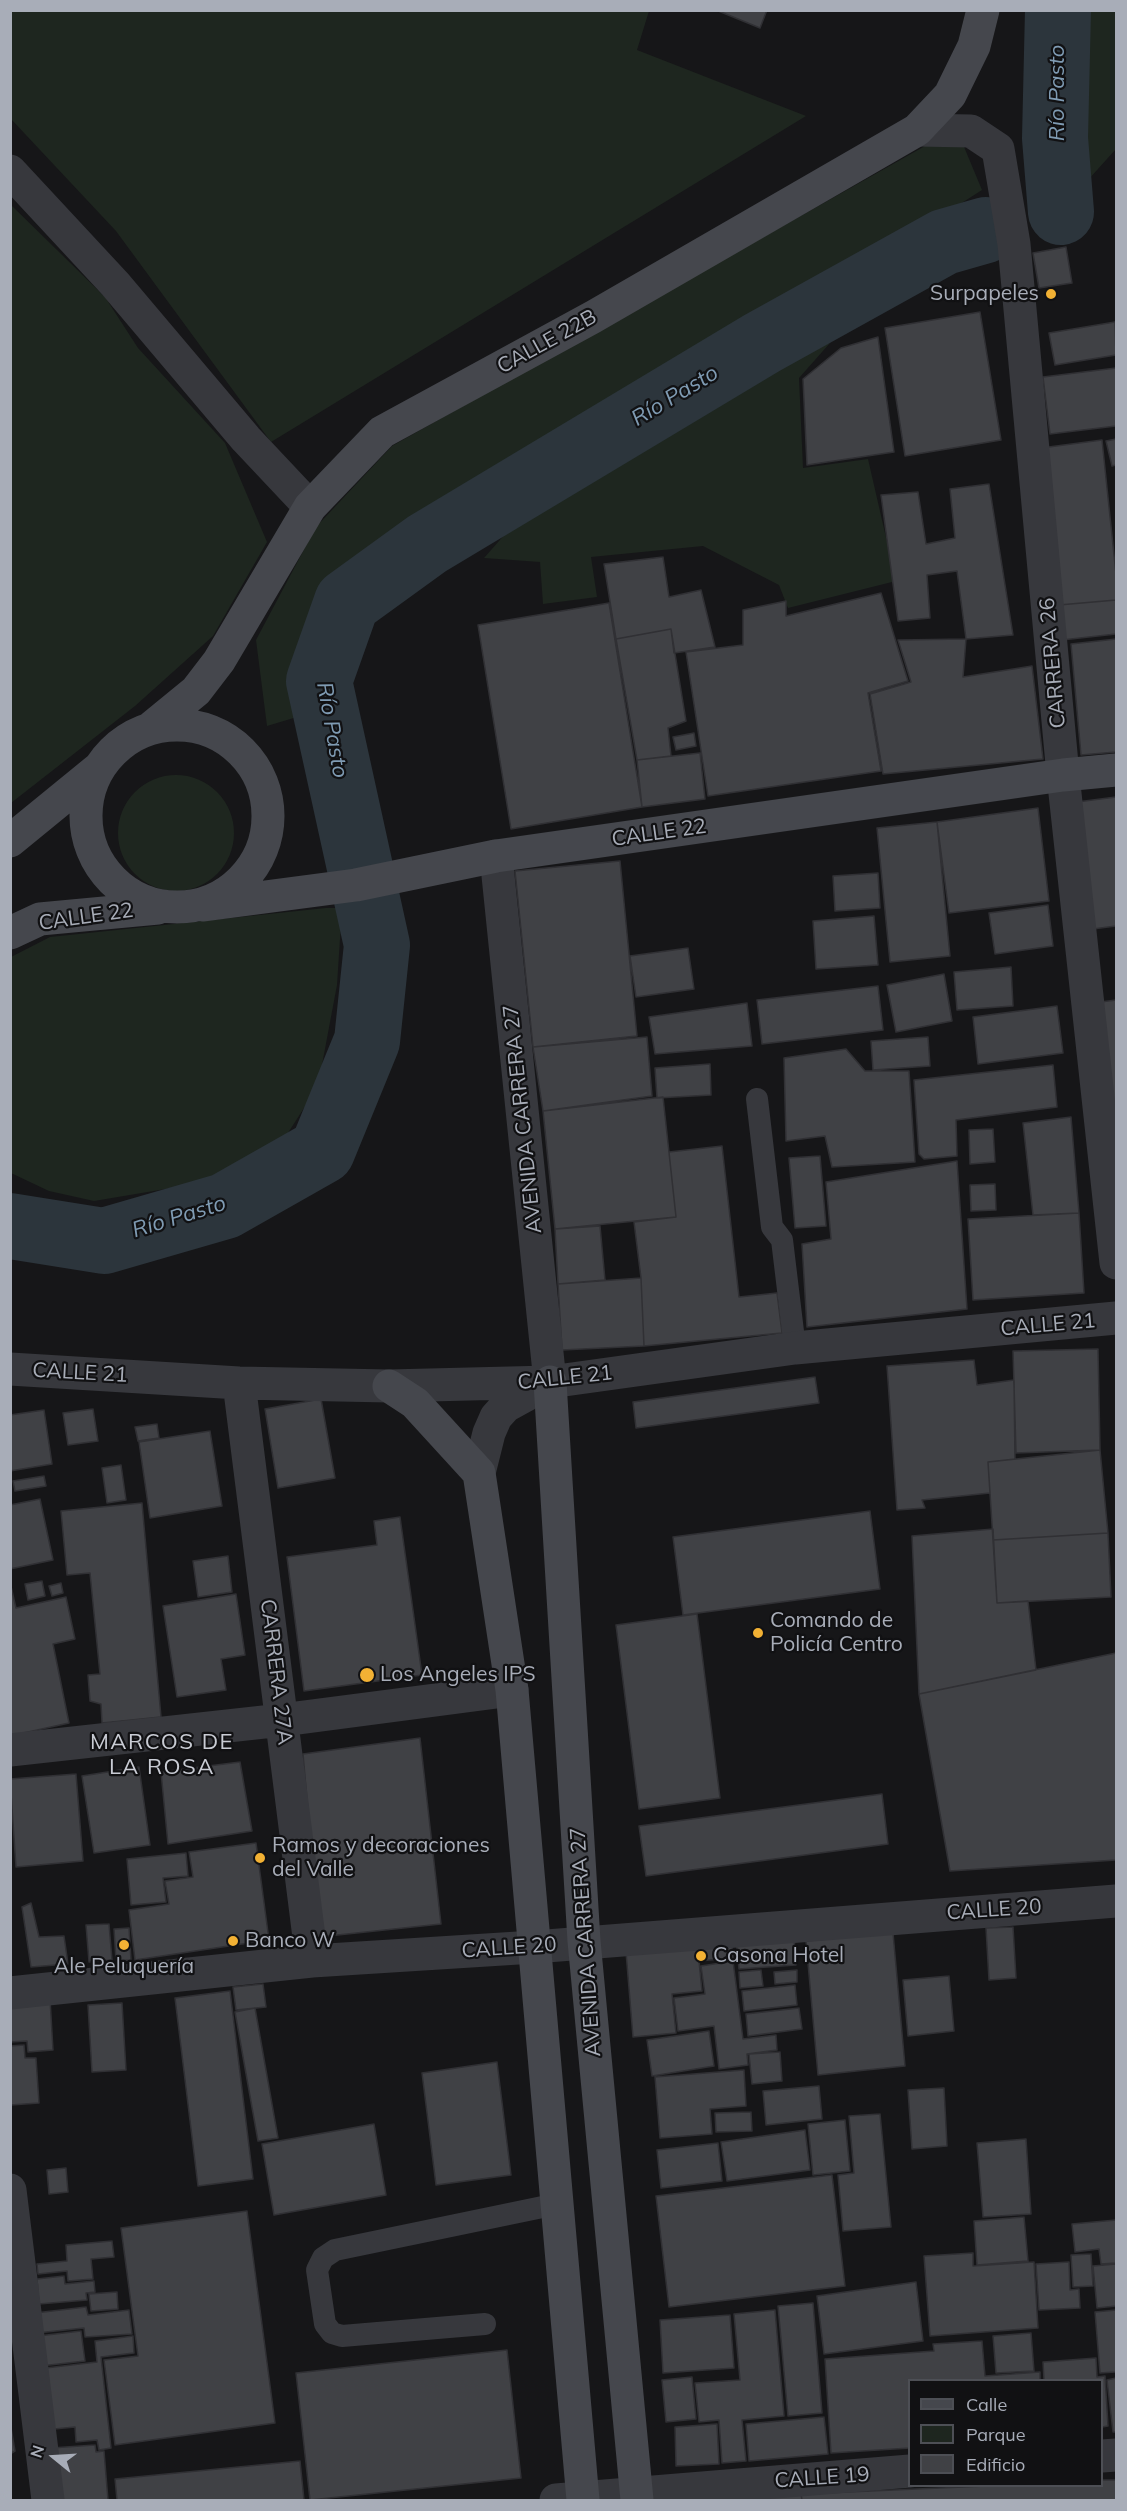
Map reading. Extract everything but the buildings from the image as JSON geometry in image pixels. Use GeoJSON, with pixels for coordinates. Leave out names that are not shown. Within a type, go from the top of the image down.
{"type":"FeatureCollection","features":[{"type":"Feature","properties":{"kind":"main road","name":"CALLE 22B"},"geometry":{"type":"LineString","coordinates":[[152,727],[196,691],[219,661],[310,507],[382,432],[593,317],[917,130],[950,95],[974,46],[983,10]]}},
{"type":"Feature","properties":{"kind":"main road"},"geometry":{"type":"LineString","coordinates":[[10,841],[99,768],[124,741],[152,727],[184,724],[215,732],[241,750],[260,775],[269,806],[267,838],[254,867],[232,891],[204,905],[163,908],[130,896],[102,871],[88,838],[86,802],[99,768]]}},
{"type":"Feature","properties":{"kind":"main road","name":"CALLE 22"},"geometry":{"type":"LineString","coordinates":[[204,905],[386,878],[496,856],[1063,775],[1116,770]]}},
{"type":"Feature","properties":{"kind":"main road","name":"CALLE 22"},"geometry":{"type":"LineString","coordinates":[[10,933],[40,919],[163,908]]}},
{"type":"Feature","properties":{"kind":"main road","name":"AVENIDA CARRERA 27"},"geometry":{"type":"LineString","coordinates":[[550,1382],[584,1941],[636,2496]]}},
{"type":"Feature","properties":{"kind":"main road"},"geometry":{"type":"LineString","coordinates":[[389,1386],[415,1403],[479,1473],[512,1690],[557,2204],[574,2499]]}},
{"type":"Feature","properties":{"kind":"street","name":"CARRERA 26"},"geometry":{"type":"LineString","coordinates":[[917,130],[971,131],[998,149],[1014,244],[1063,775],[1116,1263]]}},
{"type":"Feature","properties":{"kind":"street"},"geometry":{"type":"LineString","coordinates":[[10,171],[115,284],[246,439],[310,507]]}},
{"type":"Feature","properties":{"kind":"street","name":"AVENIDA CARRERA 27"},"geometry":{"type":"LineString","coordinates":[[496,856],[550,1382]]}},
{"type":"Feature","properties":{"kind":"street","name":"CALLE 21"},"geometry":{"type":"LineString","coordinates":[[10,1369],[240,1383],[389,1386],[550,1382],[795,1348],[1116,1318]]}},
{"type":"Feature","properties":{"kind":"street"},"geometry":{"type":"LineString","coordinates":[[479,1473],[489,1433],[496,1417],[506,1406],[550,1382]]}},
{"type":"Feature","properties":{"kind":"street","name":"CARRERA 27A"},"geometry":{"type":"LineString","coordinates":[[240,1383],[312,1961]]}},
{"type":"Feature","properties":{"kind":"street"},"geometry":{"type":"LineString","coordinates":[[10,1750],[282,1720],[512,1690]]}},
{"type":"Feature","properties":{"kind":"street","name":"CALLE 20"},"geometry":{"type":"LineString","coordinates":[[10,1993],[312,1961],[534,1947],[584,1941],[1116,1901]]}},
{"type":"Feature","properties":{"kind":"street"},"geometry":{"type":"LineString","coordinates":[[10,2190],[48,2500]]}},
{"type":"Feature","properties":{"kind":"street","name":"CALLE 19"},"geometry":{"type":"LineString","coordinates":[[574,2499],[636,2496],[908,2471]]}},
{"type":"Feature","properties":{"kind":"lane"},"geometry":{"type":"LineString","coordinates":[[757,1099],[772,1227],[782,1240],[795,1348]]}},
{"type":"Feature","properties":{"kind":"lane"},"geometry":{"type":"LineString","coordinates":[[485,2324],[342,2336],[332,2332],[325,2324],[317,2270],[323,2258],[335,2250],[557,2204]]}},
{"type":"Feature","properties":{"kind":"green space"},"geometry":{"type":"Polygon","coordinates":[[[11,10],[649,11],[637,50],[806,116],[271,442],[116,231],[11,119],[11,10]]]}},
{"type":"Feature","properties":{"kind":"green space"},"geometry":{"type":"Polygon","coordinates":[[[1077,11],[1116,11],[1116,149],[1079,190],[1066,169],[1069,50],[1077,11]]]}},
{"type":"Feature","properties":{"kind":"green space"},"geometry":{"type":"Polygon","coordinates":[[[941,137],[962,142],[982,190],[427,544],[347,602],[319,681],[324,713],[297,717],[267,726],[256,640],[316,527],[392,446],[941,137]]]}},
{"type":"Feature","properties":{"kind":"green space"},"geometry":{"type":"Polygon","coordinates":[[[10,204],[105,297],[138,348],[225,443],[267,542],[213,636],[135,706],[11,803],[10,204]]]}},
{"type":"Feature","properties":{"kind":"green space"},"geometry":{"type":"Polygon","coordinates":[[[830,343],[799,378],[803,468],[868,459],[896,581],[788,608],[779,585],[703,546],[591,557],[597,597],[543,604],[540,562],[484,558],[543,491],[731,376],[830,343]]]}},
{"type":"Feature","properties":{"kind":"green space"},"geometry":{"type":"Polygon","coordinates":[[[176,775],[198,780],[217,792],[229,811],[234,833],[229,855],[217,874],[198,886],[176,891],[154,886],[135,874],[123,855],[118,833],[123,811],[135,792],[154,780],[176,775]]]}},
{"type":"Feature","properties":{"kind":"green space"},"geometry":{"type":"Polygon","coordinates":[[[342,908],[337,985],[318,1086],[279,1147],[225,1179],[94,1201],[49,1191],[11,1173],[11,957],[50,937],[342,908]]]}},
{"type":"Feature","properties":{"kind":"waterway","name":"Río Pasto"},"geometry":{"type":"LineString","coordinates":[[1058,10],[1055,138],[1061,212]]}},
{"type":"Feature","properties":{"kind":"waterway","name":"Río Pasto"},"geometry":{"type":"LineString","coordinates":[[10,1226],[104,1241],[225,1206],[322,1151],[367,1041],[377,945],[319,681],[347,602],[427,544],[762,343],[944,242],[986,230]]}},
{"type":"Feature","properties":{"kind":"place","name":"Surpapeles"},"geometry":{"type":"Point","coordinates":[1051,294]}},
{"type":"Feature","properties":{"kind":"place","name":"Comando de Policía Centro"},"geometry":{"type":"Point","coordinates":[758,1633]}},
{"type":"Feature","properties":{"kind":"place","name":"Los Angeles IPS"},"geometry":{"type":"Point","coordinates":[367,1675]}},
{"type":"Feature","properties":{"kind":"place","name":"Ramos y decoraciones del Valle"},"geometry":{"type":"Point","coordinates":[260,1858]}},
{"type":"Feature","properties":{"kind":"place","name":"Banco W"},"geometry":{"type":"Point","coordinates":[233,1941]}},
{"type":"Feature","properties":{"kind":"place","name":"Ale Peluquería"},"geometry":{"type":"Point","coordinates":[124,1945]}},
{"type":"Feature","properties":{"kind":"place","name":"Casona Hotel"},"geometry":{"type":"Point","coordinates":[701,1956]}},
{"type":"Feature","properties":{"kind":"district","name":"MARCOS DE LA ROSA"},"geometry":{"type":"Point","coordinates":[162,1754]}}]}
